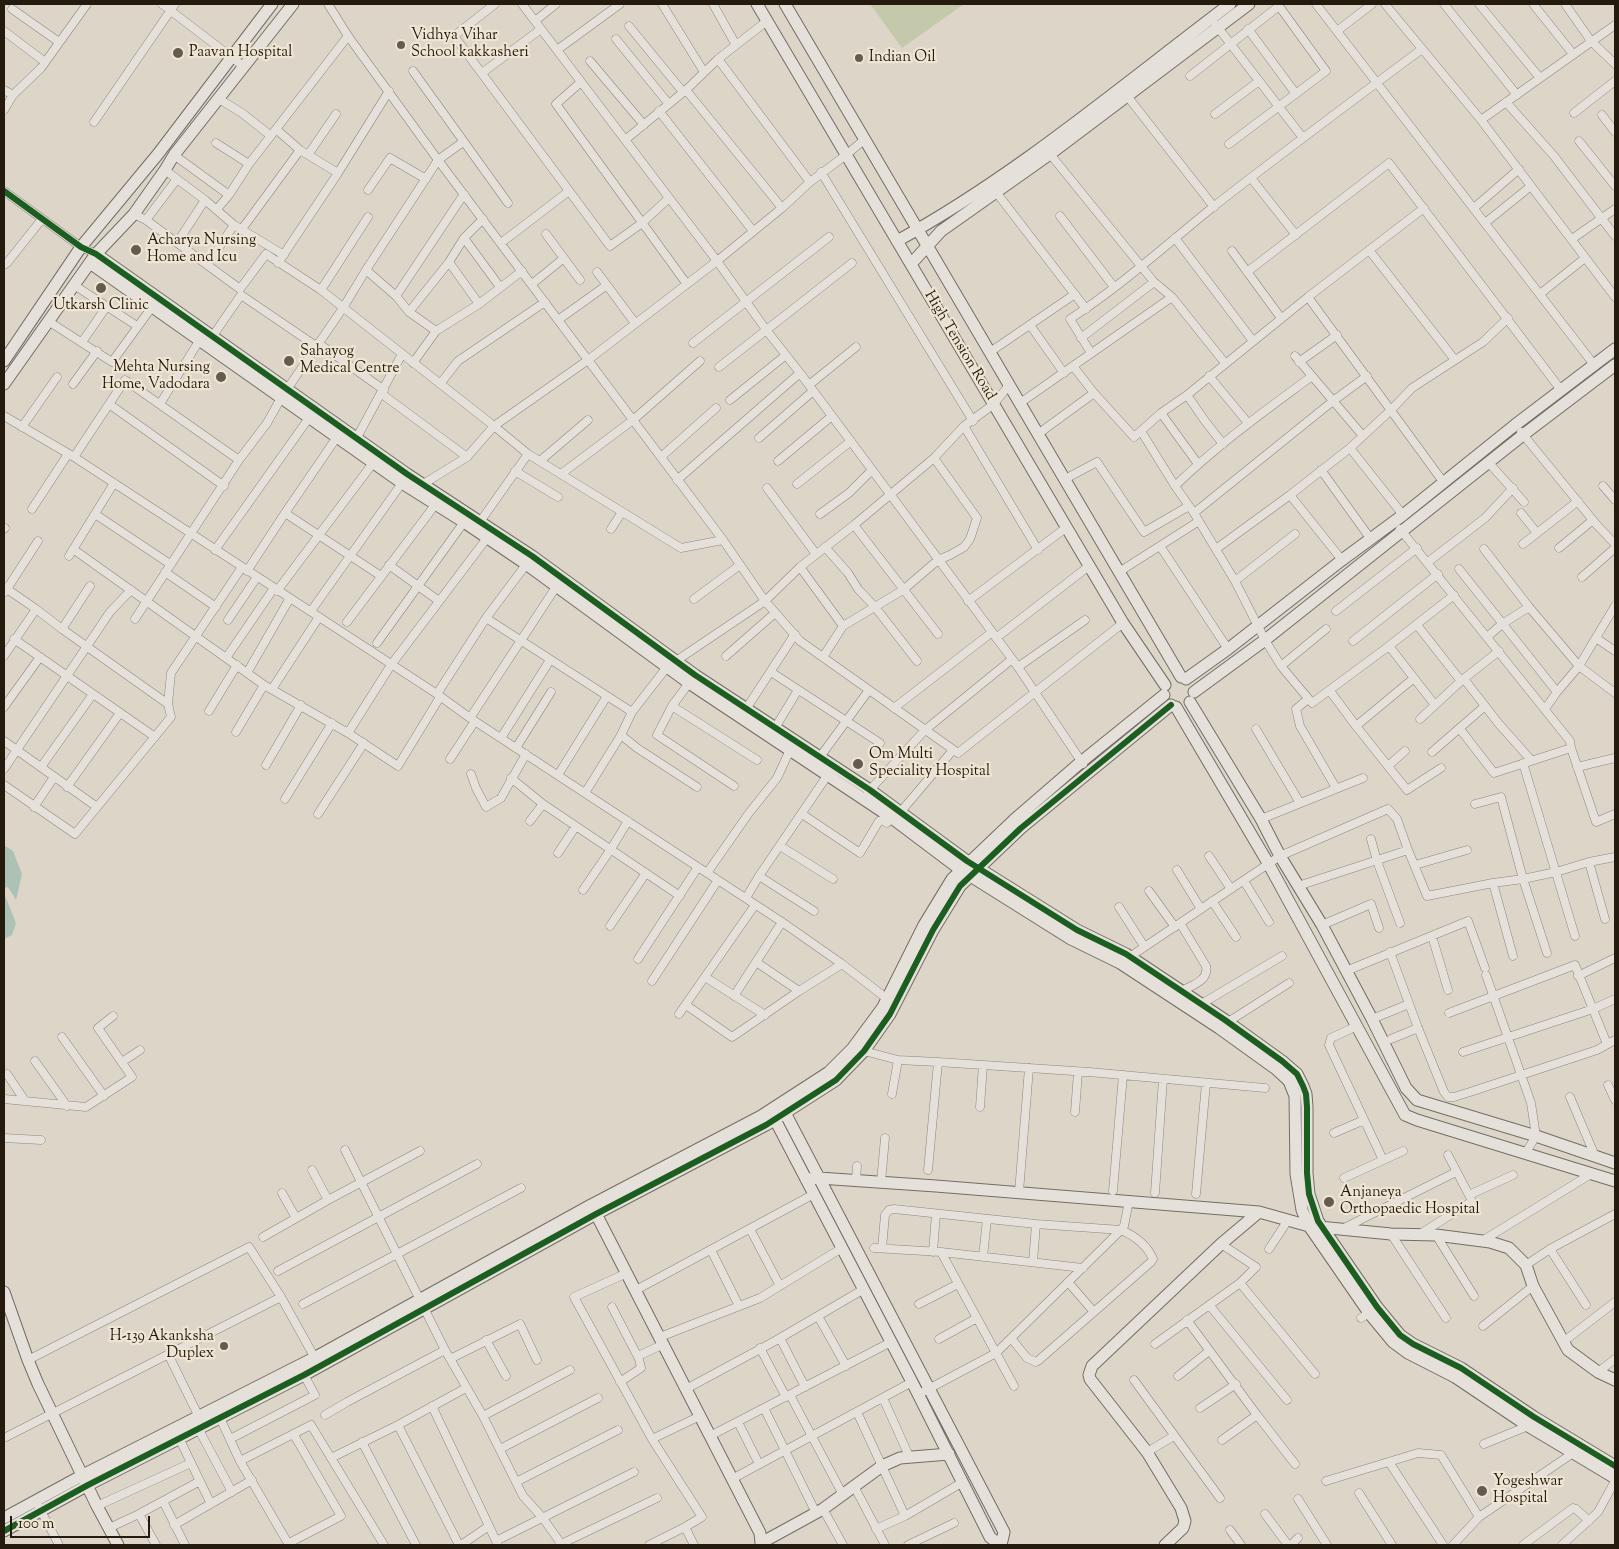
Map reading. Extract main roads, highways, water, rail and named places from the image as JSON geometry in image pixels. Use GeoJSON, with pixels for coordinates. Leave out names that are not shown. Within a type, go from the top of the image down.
{"type":"FeatureCollection","features":[{"type":"Feature","properties":{"kind":"place","name":"Vidhya Vihar School kakkasheri"},"geometry":{"type":"Point","coordinates":[401,45]}},
{"type":"Feature","properties":{"kind":"place","name":"Paavan Hospital"},"geometry":{"type":"Point","coordinates":[178,53]}},
{"type":"Feature","properties":{"kind":"place","name":"Indian Oil"},"geometry":{"type":"Point","coordinates":[859,58]}},
{"type":"Feature","properties":{"kind":"place","name":"Acharya Nursing Home and Icu"},"geometry":{"type":"Point","coordinates":[136,250]}},
{"type":"Feature","properties":{"kind":"place","name":"Utkarsh Clinic"},"geometry":{"type":"Point","coordinates":[101,288]}},
{"type":"Feature","properties":{"kind":"place","name":"Sahayog Medical Centre"},"geometry":{"type":"Point","coordinates":[289,361]}},
{"type":"Feature","properties":{"kind":"place","name":"Mehta Nursing Home, Vadodara"},"geometry":{"type":"Point","coordinates":[221,377]}},
{"type":"Feature","properties":{"kind":"place","name":"Om Multi Speciality Hospital"},"geometry":{"type":"Point","coordinates":[858,764]}},
{"type":"Feature","properties":{"kind":"place","name":"Anjaneya Orthopaedic Hospital"},"geometry":{"type":"Point","coordinates":[1329,1202]}},
{"type":"Feature","properties":{"kind":"place","name":"H-139 Akanksha Duplex"},"geometry":{"type":"Point","coordinates":[224,1346]}},
{"type":"Feature","properties":{"kind":"place","name":"Yogeshwar Hospital"},"geometry":{"type":"Point","coordinates":[1482,1491]}}]}
